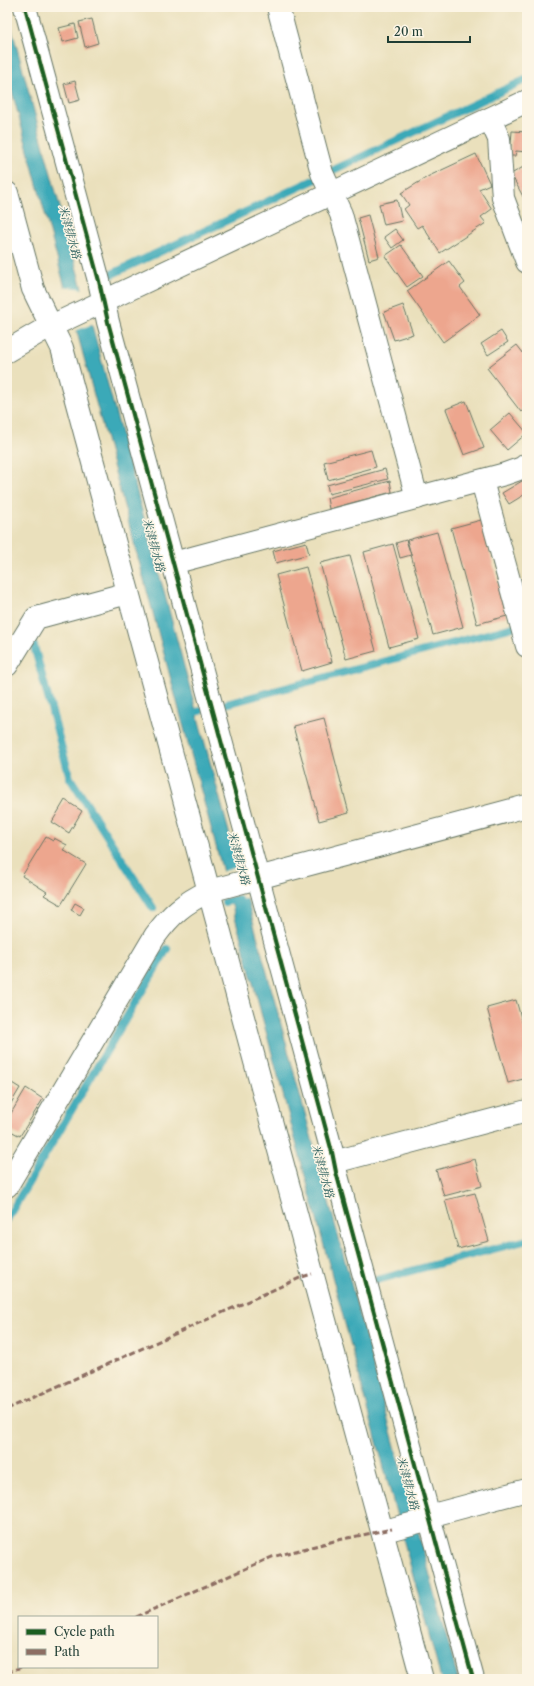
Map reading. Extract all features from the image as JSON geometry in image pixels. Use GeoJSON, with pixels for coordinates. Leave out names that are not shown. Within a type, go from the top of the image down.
{"type":"FeatureCollection","features":[{"type":"Feature","properties":{"kind":"street"},"geometry":{"type":"LineString","coordinates":[[25,7],[102,302],[173,563],[254,879],[334,1162],[427,1519],[473,1679]]}},
{"type":"Feature","properties":{"kind":"street"},"geometry":{"type":"LineString","coordinates":[[278,7],[322,173],[341,214],[417,498]]}},
{"type":"Feature","properties":{"kind":"street"},"geometry":{"type":"LineString","coordinates":[[7,351],[20,342],[55,324],[527,101]]}},
{"type":"Feature","properties":{"kind":"street"},"geometry":{"type":"LineString","coordinates":[[490,119],[499,139],[503,198],[527,262]]}},
{"type":"Feature","properties":{"kind":"street"},"geometry":{"type":"LineString","coordinates":[[7,193],[32,290],[55,324],[128,592],[214,890],[422,1679]]}},
{"type":"Feature","properties":{"kind":"street"},"geometry":{"type":"LineString","coordinates":[[173,563],[482,481],[522,468],[527,464]]}},
{"type":"Feature","properties":{"kind":"street"},"geometry":{"type":"LineString","coordinates":[[482,481],[527,646]]}},
{"type":"Feature","properties":{"kind":"street"},"geometry":{"type":"LineString","coordinates":[[7,666],[36,618],[128,592]]}},
{"type":"Feature","properties":{"kind":"street"},"geometry":{"type":"LineString","coordinates":[[7,1186],[155,936],[178,909],[193,899],[214,890],[527,806]]}},
{"type":"Feature","properties":{"kind":"street"},"geometry":{"type":"LineString","coordinates":[[334,1162],[527,1111]]}},
{"type":"Feature","properties":{"kind":"street"},"geometry":{"type":"LineString","coordinates":[[392,1530],[527,1490]]}},
{"type":"Feature","properties":{"kind":"water"},"geometry":{"type":"Polygon","coordinates":[[[7,11],[458,1679],[441,1679],[7,73],[7,11]]]}},
{"type":"Feature","properties":{"kind":"pier"},"geometry":{"type":"Polygon","coordinates":[[[62,286],[84,289],[93,324],[75,331],[62,286]]]}},
{"type":"Feature","properties":{"kind":"pier"},"geometry":{"type":"Polygon","coordinates":[[[240,866],[249,898],[229,903],[221,872],[240,866]]]}},
{"type":"Feature","properties":{"kind":"building"},"geometry":{"type":"Polygon","coordinates":[[[92,19],[98,43],[85,47],[79,22],[92,19]]]}},
{"type":"Feature","properties":{"kind":"building"},"geometry":{"type":"Polygon","coordinates":[[[75,24],[78,38],[63,42],[59,28],[75,24]]]}},
{"type":"Feature","properties":{"kind":"building"},"geometry":{"type":"Polygon","coordinates":[[[75,81],[80,100],[69,103],[64,84],[75,81]]]}},
{"type":"Feature","properties":{"kind":"building"},"geometry":{"type":"Polygon","coordinates":[[[512,131],[527,132],[527,152],[516,151],[515,156],[510,156],[512,131]]]}},
{"type":"Feature","properties":{"kind":"building"},"geometry":{"type":"Polygon","coordinates":[[[476,154],[490,184],[479,189],[492,209],[481,217],[486,223],[440,253],[422,225],[417,228],[404,209],[409,205],[401,193],[429,176],[476,154]]]}},
{"type":"Feature","properties":{"kind":"building"},"geometry":{"type":"Polygon","coordinates":[[[527,165],[527,204],[511,174],[527,165]]]}},
{"type":"Feature","properties":{"kind":"building"},"geometry":{"type":"Polygon","coordinates":[[[397,200],[402,221],[384,225],[379,204],[397,200]]]}},
{"type":"Feature","properties":{"kind":"building"},"geometry":{"type":"Polygon","coordinates":[[[368,215],[379,257],[369,260],[358,218],[368,215]]]}},
{"type":"Feature","properties":{"kind":"building"},"geometry":{"type":"Polygon","coordinates":[[[395,229],[403,240],[392,248],[384,237],[395,229]]]}},
{"type":"Feature","properties":{"kind":"building"},"geometry":{"type":"Polygon","coordinates":[[[401,245],[423,276],[407,287],[385,256],[401,245]]]}},
{"type":"Feature","properties":{"kind":"building"},"geometry":{"type":"Polygon","coordinates":[[[449,261],[465,283],[460,287],[480,315],[443,342],[407,291],[449,261]]]}},
{"type":"Feature","properties":{"kind":"building"},"geometry":{"type":"Polygon","coordinates":[[[403,305],[413,334],[394,340],[384,312],[403,305]]]}},
{"type":"Feature","properties":{"kind":"building"},"geometry":{"type":"Polygon","coordinates":[[[501,331],[508,342],[488,355],[481,344],[501,331]]]}},
{"type":"Feature","properties":{"kind":"building"},"geometry":{"type":"Polygon","coordinates":[[[517,345],[527,358],[527,407],[521,412],[487,368],[517,345]]]}},
{"type":"Feature","properties":{"kind":"building"},"geometry":{"type":"Polygon","coordinates":[[[466,401],[484,448],[464,455],[446,409],[466,401]]]}},
{"type":"Feature","properties":{"kind":"building"},"geometry":{"type":"Polygon","coordinates":[[[510,413],[527,433],[507,450],[490,430],[510,413]]]}},
{"type":"Feature","properties":{"kind":"building"},"geometry":{"type":"Polygon","coordinates":[[[371,450],[376,467],[328,480],[324,462],[371,450]]]}},
{"type":"Feature","properties":{"kind":"building"},"geometry":{"type":"Polygon","coordinates":[[[385,469],[388,479],[329,494],[327,485],[385,469]]]}},
{"type":"Feature","properties":{"kind":"building"},"geometry":{"type":"Polygon","coordinates":[[[527,478],[527,493],[509,504],[502,493],[527,478]]]}},
{"type":"Feature","properties":{"kind":"building"},"geometry":{"type":"Polygon","coordinates":[[[390,481],[392,492],[329,509],[327,498],[390,481]]]}},
{"type":"Feature","properties":{"kind":"building"},"geometry":{"type":"Polygon","coordinates":[[[481,520],[507,616],[477,624],[451,528],[481,520]]]}},
{"type":"Feature","properties":{"kind":"building"},"geometry":{"type":"Polygon","coordinates":[[[437,532],[463,627],[433,635],[407,540],[437,532]]]}},
{"type":"Feature","properties":{"kind":"building"},"geometry":{"type":"Polygon","coordinates":[[[406,540],[411,555],[400,558],[396,543],[406,540]]]}},
{"type":"Feature","properties":{"kind":"building"},"geometry":{"type":"Polygon","coordinates":[[[306,542],[309,554],[276,563],[273,551],[306,542]]]}},
{"type":"Feature","properties":{"kind":"building"},"geometry":{"type":"Polygon","coordinates":[[[393,544],[419,639],[389,647],[364,552],[393,544]]]}},
{"type":"Feature","properties":{"kind":"building"},"geometry":{"type":"Polygon","coordinates":[[[350,556],[376,651],[346,659],[320,563],[350,556]]]}},
{"type":"Feature","properties":{"kind":"building"},"geometry":{"type":"Polygon","coordinates":[[[306,567],[332,662],[302,671],[276,575],[306,567]]]}},
{"type":"Feature","properties":{"kind":"building"},"geometry":{"type":"Polygon","coordinates":[[[324,718],[349,813],[319,821],[293,726],[324,718]]]}},
{"type":"Feature","properties":{"kind":"building"},"geometry":{"type":"Polygon","coordinates":[[[65,800],[82,811],[69,833],[52,822],[65,800]]]}},
{"type":"Feature","properties":{"kind":"building"},"geometry":{"type":"Polygon","coordinates":[[[46,837],[53,841],[54,838],[67,845],[63,850],[86,864],[61,905],[44,895],[47,892],[22,876],[46,837]]]}},
{"type":"Feature","properties":{"kind":"building"},"geometry":{"type":"Polygon","coordinates":[[[75,903],[84,908],[80,915],[71,910],[75,903]]]}},
{"type":"Feature","properties":{"kind":"building"},"geometry":{"type":"Polygon","coordinates":[[[516,1000],[527,1039],[527,1078],[508,1083],[487,1008],[516,1000]]]}},
{"type":"Feature","properties":{"kind":"building"},"geometry":{"type":"Polygon","coordinates":[[[7,1080],[20,1088],[7,1110],[7,1080]]]}},
{"type":"Feature","properties":{"kind":"building"},"geometry":{"type":"Polygon","coordinates":[[[26,1088],[43,1099],[20,1136],[7,1129],[7,1120],[26,1088]]]}},
{"type":"Feature","properties":{"kind":"building"},"geometry":{"type":"Polygon","coordinates":[[[475,1159],[482,1186],[444,1196],[436,1170],[475,1159]]]}},
{"type":"Feature","properties":{"kind":"building"},"geometry":{"type":"Polygon","coordinates":[[[475,1193],[489,1241],[458,1249],[445,1200],[475,1193]]]}},
{"type":"Feature","properties":{"kind":"waterway"},"geometry":{"type":"LineString","coordinates":[[327,173],[527,79]]}},
{"type":"Feature","properties":{"kind":"waterway"},"geometry":{"type":"LineString","coordinates":[[112,274],[316,179]]}},
{"type":"Feature","properties":{"kind":"waterway"},"geometry":{"type":"LineString","coordinates":[[226,704],[517,626]]}},
{"type":"Feature","properties":{"kind":"waterway"},"geometry":{"type":"LineString","coordinates":[[34,646],[70,778],[153,908]]}},
{"type":"Feature","properties":{"kind":"waterway"},"geometry":{"type":"LineString","coordinates":[[189,714],[200,711]]}},
{"type":"Feature","properties":{"kind":"waterway"},"geometry":{"type":"LineString","coordinates":[[225,902],[238,899]]}},
{"type":"Feature","properties":{"kind":"waterway"},"geometry":{"type":"LineString","coordinates":[[7,1219],[167,949]]}},
{"type":"Feature","properties":{"kind":"waterway"},"geometry":{"type":"LineString","coordinates":[[377,1280],[527,1240]]}},
{"type":"Feature","properties":{"kind":"marked path"},"geometry":{"type":"LineString","coordinates":[[7,1409],[302,1277],[312,1274]]}},
{"type":"Feature","properties":{"kind":"marked path"},"geometry":{"type":"LineString","coordinates":[[138,1616],[272,1557],[338,1540],[392,1529]]}},
{"type":"Feature","properties":{"kind":"marked path"},"geometry":{"type":"LineString","coordinates":[[7,1673],[19,1668]]}},
{"type":"Feature","properties":{"kind":"cycle path"},"geometry":{"type":"LineString","coordinates":[[25,7],[99,281],[108,322],[473,1679]]}},
{"type":"Feature","properties":{"kind":"water label","name":"米津排水路"},"geometry":{"type":"Point","coordinates":[70,232]}},
{"type":"Feature","properties":{"kind":"water label","name":"米津排水路"},"geometry":{"type":"Point","coordinates":[154,545]}},
{"type":"Feature","properties":{"kind":"water label","name":"米津排水路"},"geometry":{"type":"Point","coordinates":[239,858]}},
{"type":"Feature","properties":{"kind":"water label","name":"米津排水路"},"geometry":{"type":"Point","coordinates":[323,1171]}},
{"type":"Feature","properties":{"kind":"water label","name":"米津排水路"},"geometry":{"type":"Point","coordinates":[408,1483]}}]}
